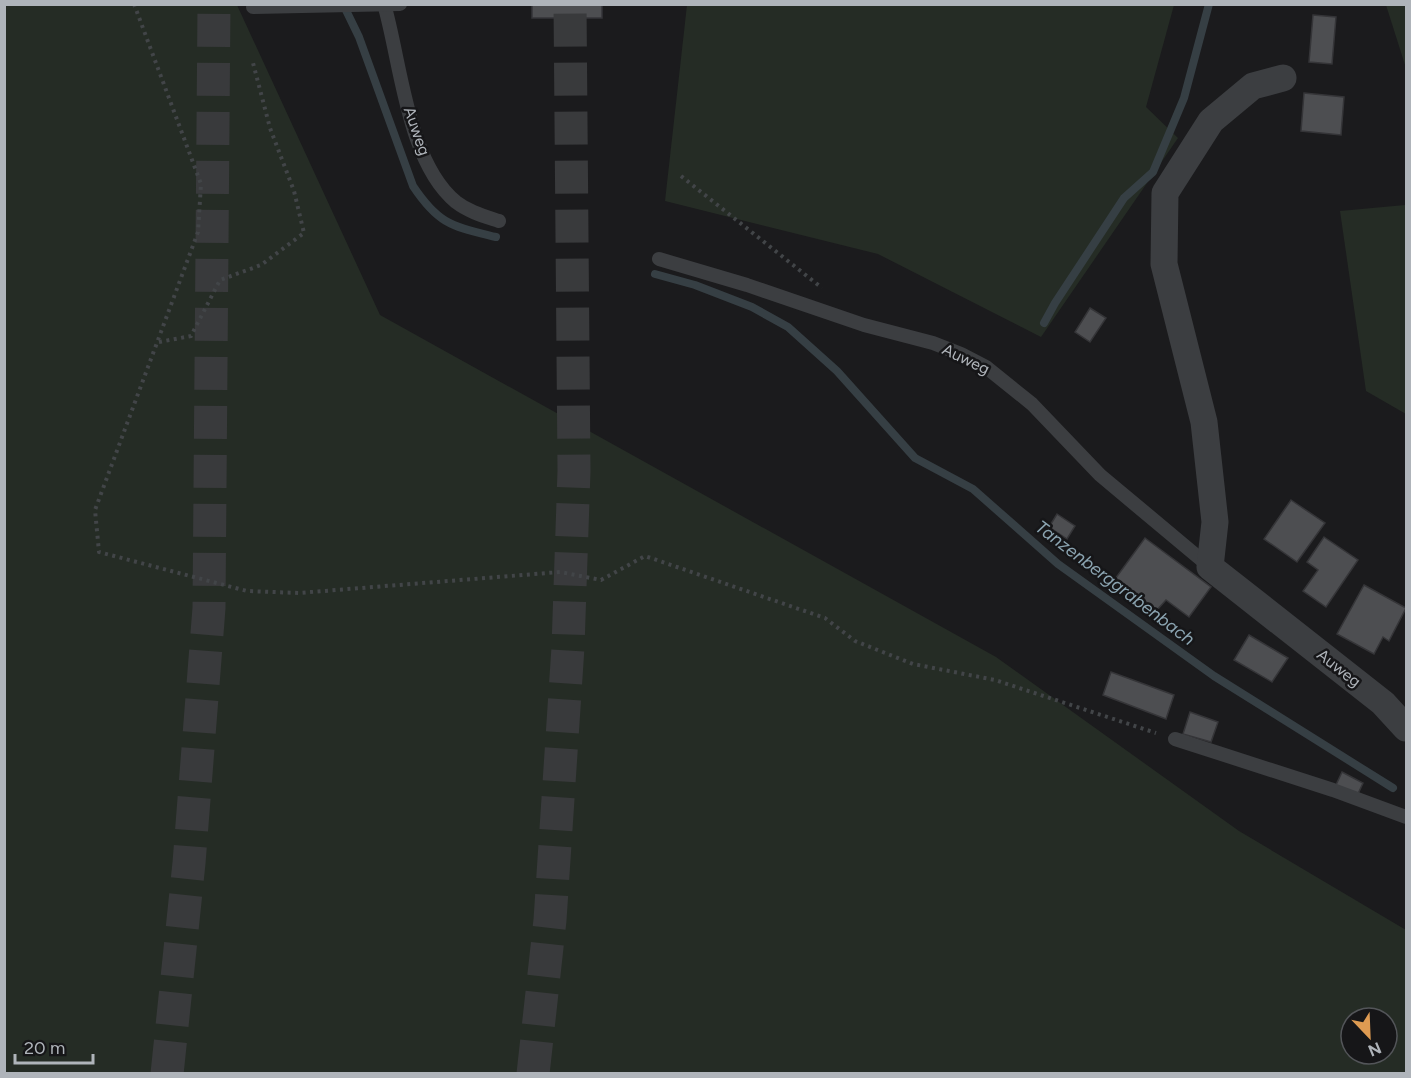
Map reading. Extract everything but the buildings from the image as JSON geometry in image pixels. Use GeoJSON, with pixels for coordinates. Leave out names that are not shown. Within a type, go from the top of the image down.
{"type":"FeatureCollection","features":[{"type":"Feature","properties":{"kind":"street"},"geometry":{"type":"LineString","coordinates":[[1210,567],[1215,522],[1204,422],[1164,264],[1166,193],[1211,120],[1253,86],[1283,78]]}},
{"type":"Feature","properties":{"kind":"street","name":"Auweg"},"geometry":{"type":"LineString","coordinates":[[1210,567],[1383,703],[1407,728]]}},
{"type":"Feature","properties":{"kind":"lane"},"geometry":{"type":"LineString","coordinates":[[253,7],[400,4]]}},
{"type":"Feature","properties":{"kind":"lane","name":"Auweg"},"geometry":{"type":"LineString","coordinates":[[384,5],[394,40],[398,69],[407,104],[424,154],[435,176],[457,203],[473,213],[499,221]]}},
{"type":"Feature","properties":{"kind":"lane","name":"Auweg"},"geometry":{"type":"LineString","coordinates":[[659,259],[747,285],[842,317],[933,343],[986,367],[1032,404],[1100,475],[1210,567]]}},
{"type":"Feature","properties":{"kind":"lane"},"geometry":{"type":"LineString","coordinates":[[1175,739],[1333,790],[1407,817]]}},
{"type":"Feature","properties":{"kind":"path"},"geometry":{"type":"LineString","coordinates":[[134,4],[201,184],[198,232],[95,510],[99,552],[247,591],[299,593],[560,572],[601,580],[645,556],[825,618],[855,641],[913,664],[994,680],[1175,739]]}},
{"type":"Feature","properties":{"kind":"path"},"geometry":{"type":"LineString","coordinates":[[159,342],[191,336],[220,280],[261,265],[304,233],[294,191],[270,128],[252,59]]}},
{"type":"Feature","properties":{"kind":"path"},"geometry":{"type":"LineString","coordinates":[[681,176],[838,301],[842,317]]}},
{"type":"Feature","properties":{"kind":"shaded area"},"geometry":{"type":"Polygon","coordinates":[[[5,4],[237,5],[380,315],[996,657],[1239,831],[1406,930],[1406,1073],[5,1073],[5,4]]]}},
{"type":"Feature","properties":{"kind":"shaded area"},"geometry":{"type":"Polygon","coordinates":[[[687,5],[1174,5],[1146,107],[1178,138],[1041,337],[878,254],[665,201],[687,5]]]}},
{"type":"Feature","properties":{"kind":"shaded area"},"geometry":{"type":"Polygon","coordinates":[[[1386,5],[1406,5],[1406,68],[1386,5]]]}},
{"type":"Feature","properties":{"kind":"shaded area"},"geometry":{"type":"Polygon","coordinates":[[[1406,194],[1406,414],[1366,391],[1340,211],[1405,205],[1406,194]]]}},
{"type":"Feature","properties":{"kind":"waterway","name":"Tanzenberggrabenbach"},"geometry":{"type":"LineString","coordinates":[[343,4],[359,37],[413,186],[431,209],[448,222],[496,237]]}},
{"type":"Feature","properties":{"kind":"waterway"},"geometry":{"type":"LineString","coordinates":[[1044,323],[1124,198],[1153,172],[1184,98],[1209,4]]}},
{"type":"Feature","properties":{"kind":"waterway","name":"Tanzenberggrabenbach"},"geometry":{"type":"LineString","coordinates":[[655,274],[695,285],[752,307],[788,327],[837,371],[915,458],[973,489],[1058,564],[1214,676],[1393,788]]}},
{"type":"Feature","properties":{"kind":"tunnel"},"geometry":{"type":"LineString","coordinates":[[167,1074],[189,863],[209,608],[214,4]]}},
{"type":"Feature","properties":{"kind":"tunnel"},"geometry":{"type":"LineString","coordinates":[[533,1074],[550,920],[568,647],[574,471],[570,4]]}}]}
